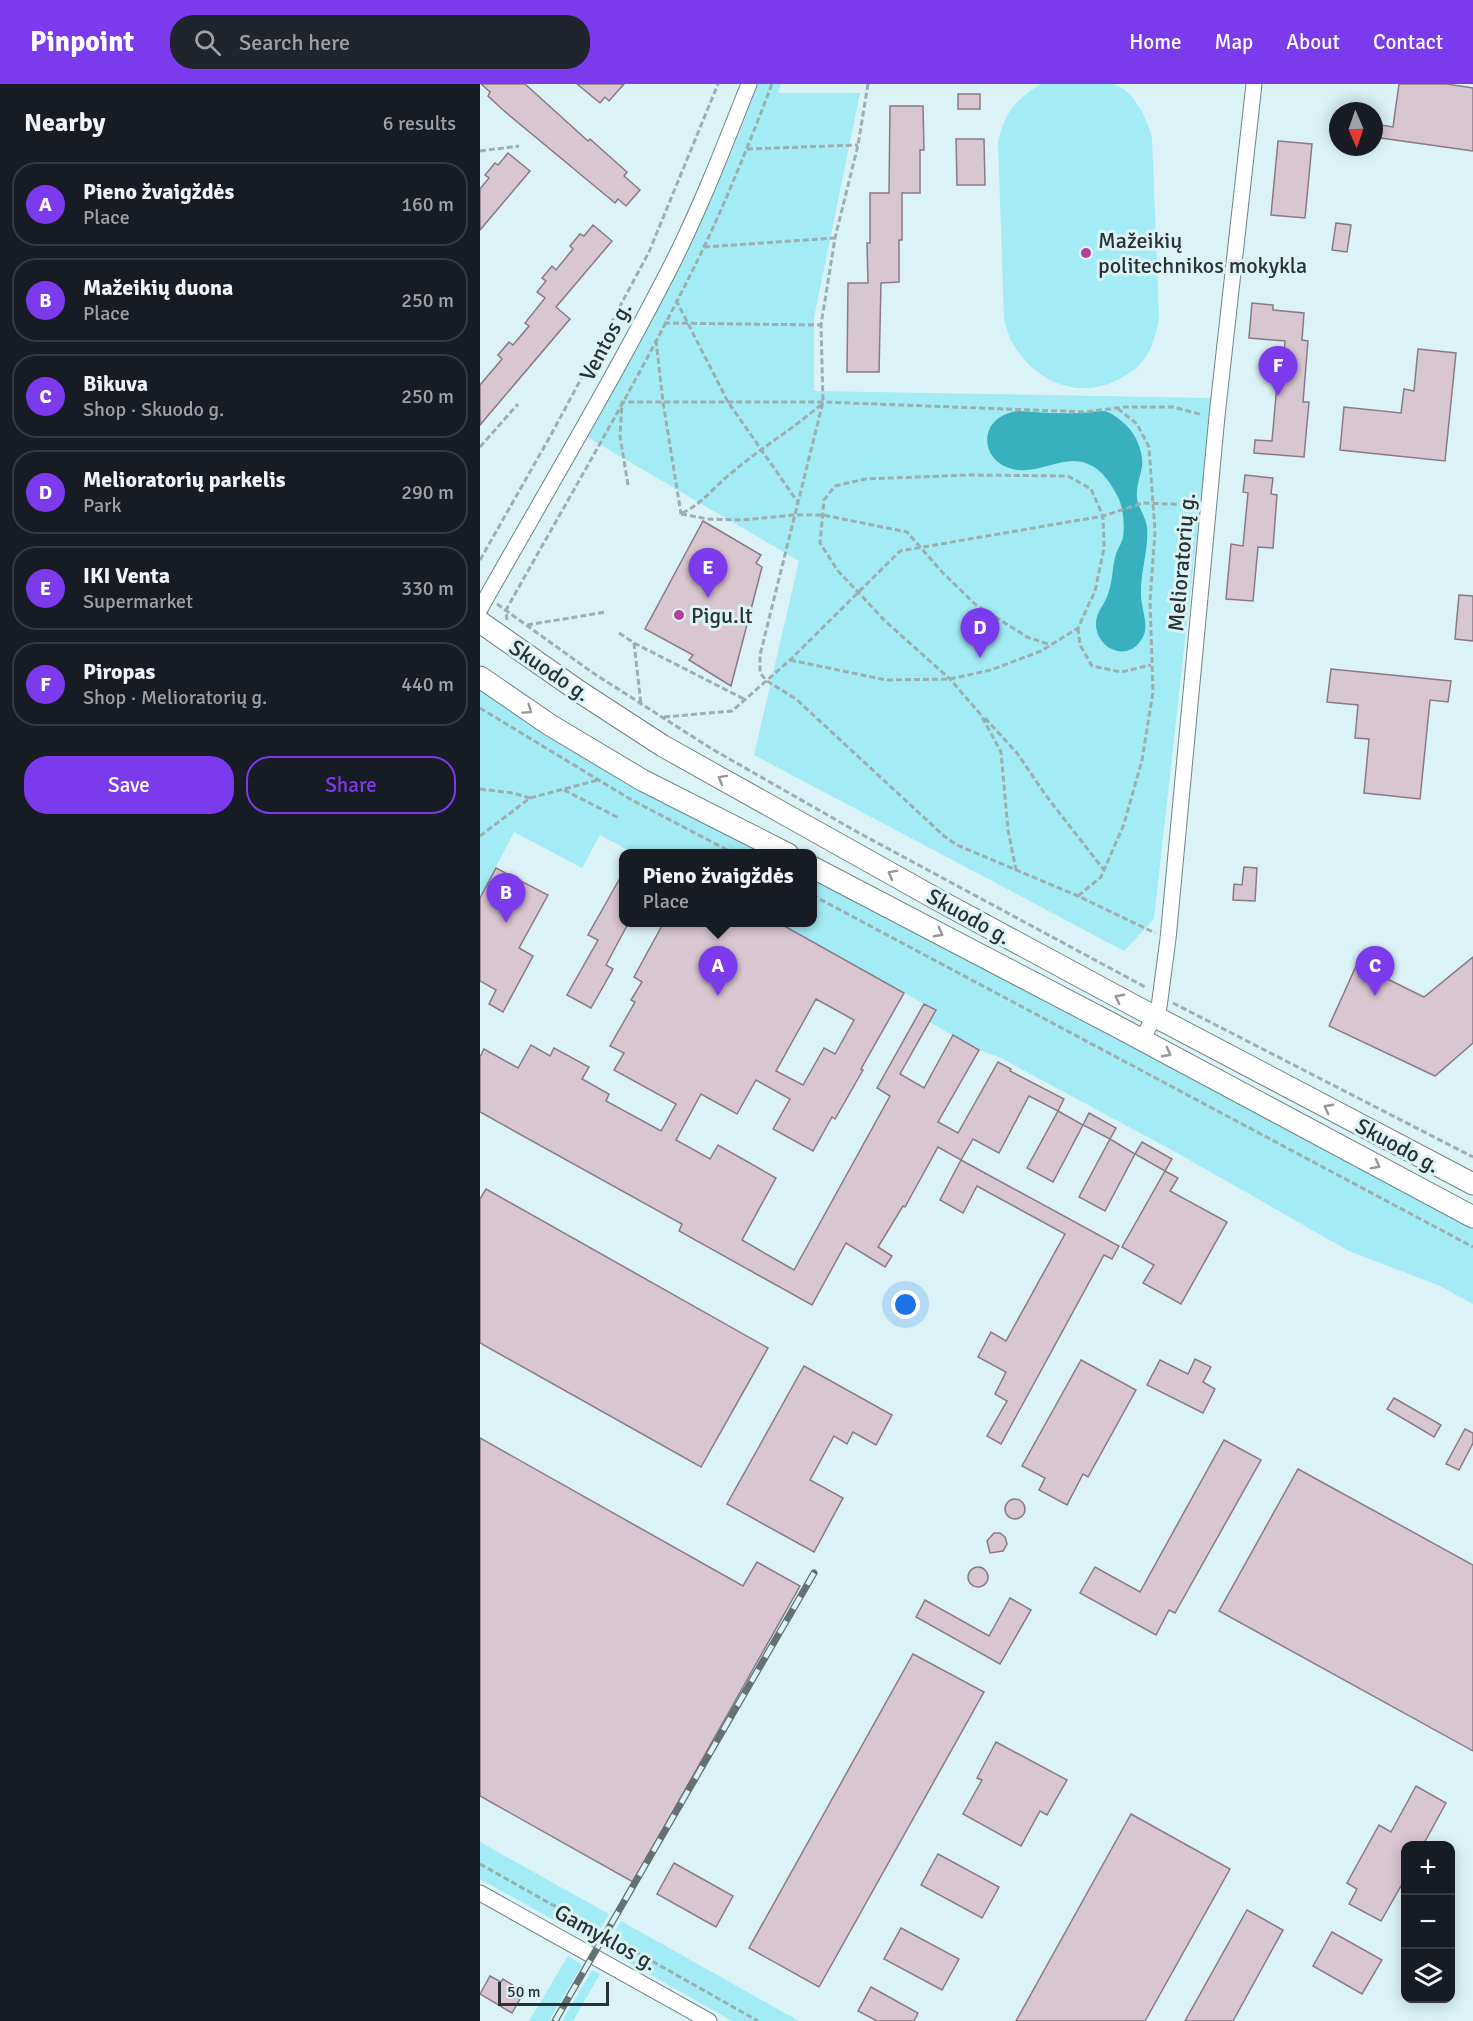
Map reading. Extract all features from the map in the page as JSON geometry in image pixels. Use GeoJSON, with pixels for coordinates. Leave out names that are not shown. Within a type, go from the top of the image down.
{"type":"FeatureCollection","features":[{"type":"Feature","properties":{"kind":"main road","name":"Skuodo g."},"geometry":{"type":"LineString","coordinates":[[480,622],[580,692],[663,746],[940,901],[1157,1006],[1473,1184]]}},
{"type":"Feature","properties":{"kind":"main road","name":"Skuodo g."},"geometry":{"type":"LineString","coordinates":[[480,677],[550,725],[623,768],[778,849]]}},
{"type":"Feature","properties":{"kind":"main road","name":"Skuodo g."},"geometry":{"type":"LineString","coordinates":[[817,869],[1473,1217]]}},
{"type":"Feature","properties":{"kind":"street","name":"Ventos g."},"geometry":{"type":"LineString","coordinates":[[483,603],[572,450],[669,270],[722,153],[749,84]]}},
{"type":"Feature","properties":{"kind":"street","name":"Melioratorių g."},"geometry":{"type":"LineString","coordinates":[[1142,1040],[1157,1006],[1168,939],[1217,416],[1254,84]]}},
{"type":"Feature","properties":{"kind":"street","name":"Gamyklos g."},"geometry":{"type":"LineString","coordinates":[[480,1893],[710,2021]]}},
{"type":"Feature","properties":{"kind":"path"},"geometry":{"type":"LineString","coordinates":[[480,560],[552,433],[649,252],[718,84]]}},
{"type":"Feature","properties":{"kind":"path"},"geometry":{"type":"LineString","coordinates":[[501,637],[508,627],[506,610],[622,402],[704,247],[747,149],[772,84]]}},
{"type":"Feature","properties":{"kind":"path"},"geometry":{"type":"LineString","coordinates":[[868,84],[858,145],[835,238],[821,325],[823,402],[760,655],[759,673],[766,681],[796,699],[944,836],[957,845],[1078,896],[1168,939]]}},
{"type":"Feature","properties":{"kind":"path"},"geometry":{"type":"LineString","coordinates":[[747,149],[858,145]]}},
{"type":"Feature","properties":{"kind":"path"},"geometry":{"type":"LineString","coordinates":[[480,151],[519,146]]}},
{"type":"Feature","properties":{"kind":"path"},"geometry":{"type":"LineString","coordinates":[[704,247],[835,238]]}},
{"type":"Feature","properties":{"kind":"path"},"geometry":{"type":"LineString","coordinates":[[676,300],[728,402],[798,502]]}},
{"type":"Feature","properties":{"kind":"path"},"geometry":{"type":"LineString","coordinates":[[664,324],[821,325]]}},
{"type":"Feature","properties":{"kind":"path"},"geometry":{"type":"LineString","coordinates":[[656,338],[663,402],[681,514]]}},
{"type":"Feature","properties":{"kind":"path"},"geometry":{"type":"LineString","coordinates":[[622,402],[823,402],[1084,412],[1116,408],[1173,407],[1198,415],[1217,416]]}},
{"type":"Feature","properties":{"kind":"path"},"geometry":{"type":"LineString","coordinates":[[622,402],[620,436],[628,485]]}},
{"type":"Feature","properties":{"kind":"path"},"geometry":{"type":"LineString","coordinates":[[681,514],[696,507],[728,475],[796,426],[823,402]]}},
{"type":"Feature","properties":{"kind":"path"},"geometry":{"type":"LineString","coordinates":[[480,447],[518,404]]}},
{"type":"Feature","properties":{"kind":"path"},"geometry":{"type":"LineString","coordinates":[[1078,896],[1101,877],[1124,824],[1143,760],[1153,692],[1150,600],[1155,532],[1149,447],[1137,424],[1116,408]]}},
{"type":"Feature","properties":{"kind":"path"},"geometry":{"type":"LineString","coordinates":[[1104,870],[1047,797],[1017,753],[950,679],[885,621],[838,571],[820,543],[824,500],[835,486],[865,478],[969,475],[1068,476],[1091,489],[1103,516],[1104,548],[1095,591],[1078,628],[1080,645],[1092,666],[1121,672],[1151,665]]}},
{"type":"Feature","properties":{"kind":"path"},"geometry":{"type":"LineString","coordinates":[[662,717],[732,711],[790,660],[900,551],[1103,516],[1153,502],[1209,506]]}},
{"type":"Feature","properties":{"kind":"path"},"geometry":{"type":"LineString","coordinates":[[681,514],[708,519],[742,520],[822,515],[907,532],[943,573],[975,604],[1028,637],[1051,645]]}},
{"type":"Feature","properties":{"kind":"path"},"geometry":{"type":"LineString","coordinates":[[483,603],[506,610],[593,673],[712,749],[1157,1006],[1473,1157]]}},
{"type":"Feature","properties":{"kind":"path"},"geometry":{"type":"LineString","coordinates":[[527,625],[606,612]]}},
{"type":"Feature","properties":{"kind":"path"},"geometry":{"type":"LineString","coordinates":[[790,660],[886,680],[950,679],[991,670],[1041,651],[1078,628]]}},
{"type":"Feature","properties":{"kind":"path"},"geometry":{"type":"LineString","coordinates":[[619,633],[634,643],[746,699]]}},
{"type":"Feature","properties":{"kind":"path"},"geometry":{"type":"LineString","coordinates":[[634,643],[641,704]]}},
{"type":"Feature","properties":{"kind":"path"},"geometry":{"type":"LineString","coordinates":[[480,708],[610,788],[726,849]]}},
{"type":"Feature","properties":{"kind":"path"},"geometry":{"type":"LineString","coordinates":[[981,715],[1001,752],[1008,830],[1016,870]]}},
{"type":"Feature","properties":{"kind":"path"},"geometry":{"type":"LineString","coordinates":[[610,788],[623,768]]}},
{"type":"Feature","properties":{"kind":"path"},"geometry":{"type":"LineString","coordinates":[[480,836],[530,798],[598,780]]}},
{"type":"Feature","properties":{"kind":"path"},"geometry":{"type":"LineString","coordinates":[[480,789],[513,793],[530,798]]}},
{"type":"Feature","properties":{"kind":"path"},"geometry":{"type":"LineString","coordinates":[[563,790],[619,819]]}},
{"type":"Feature","properties":{"kind":"path"},"geometry":{"type":"LineString","coordinates":[[817,897],[1473,1247]]}},
{"type":"Feature","properties":{"kind":"path"},"geometry":{"type":"LineString","coordinates":[[480,1864],[758,2021]]}},
{"type":"Feature","properties":{"kind":"shaded area"},"geometry":{"type":"Polygon","coordinates":[[[758,84],[781,84],[778,93],[860,93],[814,318],[814,391],[1212,398],[1154,919],[1124,951],[754,755],[799,561],[587,437],[680,264],[722,175],[758,84]]]}},
{"type":"Feature","properties":{"kind":"shaded area"},"geometry":{"type":"Polygon","coordinates":[[[1041,84],[1119,86],[1138,105],[1152,137],[1159,318],[1154,340],[1139,366],[1122,378],[1098,387],[1080,388],[1062,385],[1046,378],[1031,367],[1019,353],[1004,319],[998,142],[1012,108],[1041,84]]]}},
{"type":"Feature","properties":{"kind":"shaded area"},"geometry":{"type":"Polygon","coordinates":[[[1018,411],[1080,413],[1104,411],[1122,422],[1136,439],[1141,450],[1142,462],[1137,498],[1146,523],[1147,544],[1141,586],[1145,631],[1140,641],[1132,649],[1119,651],[1107,646],[1099,636],[1096,623],[1097,615],[1110,589],[1115,559],[1123,537],[1123,517],[1118,497],[1102,474],[1088,464],[1071,461],[1036,469],[1018,470],[1005,466],[995,459],[989,450],[987,440],[989,431],[1004,415],[1018,411]]]}},
{"type":"Feature","properties":{"kind":"shaded area"},"geometry":{"type":"Polygon","coordinates":[[[480,689],[760,849],[626,849],[600,835],[582,868],[514,832],[480,898],[480,689]]]}},
{"type":"Feature","properties":{"kind":"shaded area"},"geometry":{"type":"Polygon","coordinates":[[[817,880],[1473,1228],[1473,1304],[1440,1286],[1349,1251],[1179,1154],[999,1057],[979,1050],[929,1022],[935,1010],[786,927],[817,927],[817,880]]]}},
{"type":"Feature","properties":{"kind":"shaded area"},"geometry":{"type":"Polygon","coordinates":[[[480,1842],[609,1914],[593,1942],[480,1879],[480,1842]]]}},
{"type":"Feature","properties":{"kind":"shaded area"},"geometry":{"type":"Polygon","coordinates":[[[621,1921],[799,2021],[732,2021],[605,1949],[621,1921]]]}},
{"type":"Feature","properties":{"kind":"shaded area"},"geometry":{"type":"Polygon","coordinates":[[[568,1956],[582,1965],[549,2021],[529,2021],[568,1956]]]}},
{"type":"Feature","properties":{"kind":"shaded area"},"geometry":{"type":"Polygon","coordinates":[[[592,1970],[600,1974],[573,2021],[562,2021],[592,1970]]]}},
{"type":"Feature","properties":{"kind":"building"},"geometry":{"type":"Polygon","coordinates":[[[481,84],[525,84],[588,141],[590,139],[627,172],[624,176],[640,190],[626,206],[618,199],[615,203],[503,110],[488,96],[490,92],[481,84]]]}},
{"type":"Feature","properties":{"kind":"building"},"geometry":{"type":"Polygon","coordinates":[[[577,84],[624,84],[609,101],[605,97],[600,103],[577,84]]]}},
{"type":"Feature","properties":{"kind":"building"},"geometry":{"type":"Polygon","coordinates":[[[1399,84],[1447,84],[1473,88],[1473,151],[1383,138],[1383,125],[1393,127],[1399,84]]]}},
{"type":"Feature","properties":{"kind":"building"},"geometry":{"type":"Polygon","coordinates":[[[958,94],[980,94],[980,109],[958,109],[958,94]]]}},
{"type":"Feature","properties":{"kind":"building"},"geometry":{"type":"Polygon","coordinates":[[[890,106],[923,106],[924,150],[920,150],[920,193],[902,193],[899,282],[881,283],[879,372],[847,372],[848,283],[868,283],[867,243],[870,243],[870,193],[889,193],[890,106]]]}},
{"type":"Feature","properties":{"kind":"building"},"geometry":{"type":"Polygon","coordinates":[[[956,139],[984,139],[985,185],[957,185],[956,139]]]}},
{"type":"Feature","properties":{"kind":"building"},"geometry":{"type":"Polygon","coordinates":[[[1278,141],[1312,144],[1305,218],[1271,215],[1278,141]]]}},
{"type":"Feature","properties":{"kind":"building"},"geometry":{"type":"Polygon","coordinates":[[[508,153],[530,171],[480,230],[480,189],[489,178],[485,175],[508,153]]]}},
{"type":"Feature","properties":{"kind":"building"},"geometry":{"type":"Polygon","coordinates":[[[1336,223],[1351,225],[1347,252],[1332,250],[1336,223]]]}},
{"type":"Feature","properties":{"kind":"building"},"geometry":{"type":"Polygon","coordinates":[[[593,225],[612,241],[556,307],[570,319],[480,425],[480,385],[502,359],[498,355],[509,342],[513,345],[529,326],[525,323],[545,298],[537,292],[546,281],[542,278],[552,266],[556,270],[573,249],[570,246],[580,234],[584,236],[593,225]]]}},
{"type":"Feature","properties":{"kind":"building"},"geometry":{"type":"Polygon","coordinates":[[[1252,303],[1273,305],[1273,310],[1304,313],[1302,340],[1308,341],[1303,402],[1309,402],[1304,457],[1254,453],[1255,440],[1272,441],[1277,384],[1281,385],[1285,341],[1249,338],[1252,303]]]}},
{"type":"Feature","properties":{"kind":"building"},"geometry":{"type":"Polygon","coordinates":[[[1418,349],[1456,353],[1445,461],[1340,450],[1344,407],[1401,413],[1404,389],[1414,391],[1418,349]]]}},
{"type":"Feature","properties":{"kind":"building"},"geometry":{"type":"Polygon","coordinates":[[[1245,475],[1273,478],[1271,494],[1277,495],[1273,548],[1258,547],[1253,601],[1226,599],[1231,544],[1243,546],[1248,493],[1243,492],[1245,475]]]}},
{"type":"Feature","properties":{"kind":"building"},"geometry":{"type":"Polygon","coordinates":[[[703,521],[761,555],[756,563],[762,567],[731,686],[689,660],[693,655],[645,629],[703,521]]]}},
{"type":"Feature","properties":{"kind":"building"},"geometry":{"type":"Polygon","coordinates":[[[1459,595],[1473,596],[1473,641],[1455,639],[1459,595]]]}},
{"type":"Feature","properties":{"kind":"building"},"geometry":{"type":"Polygon","coordinates":[[[1331,669],[1451,681],[1448,702],[1430,700],[1420,799],[1364,793],[1369,739],[1355,738],[1358,705],[1327,702],[1331,669]]]}},
{"type":"Feature","properties":{"kind":"building"},"geometry":{"type":"Polygon","coordinates":[[[1244,867],[1257,868],[1255,901],[1233,900],[1234,884],[1242,885],[1244,867]]]}},
{"type":"Feature","properties":{"kind":"building"},"geometry":{"type":"Polygon","coordinates":[[[496,868],[548,895],[519,948],[533,956],[503,1012],[489,1004],[496,990],[480,981],[480,898],[496,868]]]}},
{"type":"Feature","properties":{"kind":"building"},"geometry":{"type":"Polygon","coordinates":[[[619,880],[619,927],[626,927],[606,965],[613,969],[591,1008],[567,995],[598,940],[588,935],[619,880]]]}},
{"type":"Feature","properties":{"kind":"building"},"geometry":{"type":"Polygon","coordinates":[[[661,927],[786,927],[904,993],[835,1119],[832,1117],[813,1151],[773,1129],[790,1099],[756,1080],[737,1114],[701,1094],[676,1140],[710,1159],[718,1145],[776,1178],[742,1240],[794,1270],[890,1096],[877,1088],[924,1004],[936,1010],[900,1074],[924,1088],[953,1035],[979,1050],[938,1122],[958,1133],[998,1062],[1011,1069],[1010,1071],[1064,1099],[1058,1111],[1029,1096],[999,1153],[973,1139],[961,1160],[938,1147],[905,1207],[903,1206],[878,1247],[892,1256],[885,1267],[846,1243],[812,1305],[679,1231],[682,1224],[480,1112],[480,1057],[484,1049],[518,1068],[531,1045],[550,1056],[554,1048],[589,1067],[582,1079],[609,1094],[606,1101],[661,1131],[676,1104],[614,1070],[624,1053],[610,1046],[635,1002],[631,1000],[642,982],[634,977],[661,927]],[[816,999],[776,1071],[803,1085],[824,1048],[835,1054],[854,1020],[816,999]]]}},
{"type":"Feature","properties":{"kind":"building"},"geometry":{"type":"Polygon","coordinates":[[[1473,957],[1473,1043],[1435,1076],[1329,1026],[1357,964],[1424,997],[1473,957]]]}},
{"type":"Feature","properties":{"kind":"building"},"geometry":{"type":"Polygon","coordinates":[[[1058,1111],[1083,1125],[1053,1182],[1027,1168],[1058,1111]]]}},
{"type":"Feature","properties":{"kind":"building"},"geometry":{"type":"Polygon","coordinates":[[[1089,1113],[1116,1128],[1110,1139],[1083,1125],[1089,1113]]]}},
{"type":"Feature","properties":{"kind":"building"},"geometry":{"type":"Polygon","coordinates":[[[1110,1139],[1135,1154],[1105,1211],[1079,1197],[1110,1139]]]}},
{"type":"Feature","properties":{"kind":"building"},"geometry":{"type":"Polygon","coordinates":[[[1142,1142],[1172,1159],[1165,1171],[1135,1154],[1142,1142]]]}},
{"type":"Feature","properties":{"kind":"building"},"geometry":{"type":"Polygon","coordinates":[[[961,1160],[1119,1246],[1112,1259],[1104,1255],[1001,1444],[987,1436],[1007,1401],[995,1394],[1006,1372],[978,1357],[991,1332],[1006,1341],[1065,1234],[977,1186],[963,1213],[940,1200],[961,1160]]]}},
{"type":"Feature","properties":{"kind":"building"},"geometry":{"type":"Polygon","coordinates":[[[1165,1171],[1178,1178],[1170,1191],[1227,1222],[1181,1304],[1143,1283],[1154,1265],[1122,1247],[1165,1171]]]}},
{"type":"Feature","properties":{"kind":"building"},"geometry":{"type":"Polygon","coordinates":[[[486,1189],[768,1348],[701,1467],[480,1343],[480,1199],[486,1189]]]}},
{"type":"Feature","properties":{"kind":"building"},"geometry":{"type":"Polygon","coordinates":[[[1195,1359],[1211,1367],[1203,1382],[1215,1389],[1203,1413],[1147,1385],[1160,1360],[1188,1374],[1195,1359]]]}},
{"type":"Feature","properties":{"kind":"building"},"geometry":{"type":"Polygon","coordinates":[[[1081,1360],[1136,1390],[1088,1477],[1083,1474],[1067,1505],[1039,1490],[1045,1478],[1022,1466],[1081,1360]]]}},
{"type":"Feature","properties":{"kind":"building"},"geometry":{"type":"Polygon","coordinates":[[[804,1366],[892,1415],[876,1445],[853,1432],[847,1444],[834,1436],[810,1480],[843,1498],[814,1552],[727,1504],[804,1366]]]}},
{"type":"Feature","properties":{"kind":"building"},"geometry":{"type":"Polygon","coordinates":[[[1394,1398],[1441,1425],[1434,1437],[1387,1409],[1394,1398]]]}},
{"type":"Feature","properties":{"kind":"building"},"geometry":{"type":"Polygon","coordinates":[[[1465,1429],[1473,1433],[1473,1443],[1459,1470],[1446,1464],[1465,1429]]]}},
{"type":"Feature","properties":{"kind":"building"},"geometry":{"type":"Polygon","coordinates":[[[480,1438],[743,1586],[757,1562],[800,1586],[633,1882],[480,1796],[480,1438]]]}},
{"type":"Feature","properties":{"kind":"building"},"geometry":{"type":"Polygon","coordinates":[[[1224,1440],[1261,1460],[1175,1613],[1169,1610],[1156,1635],[1080,1593],[1095,1567],[1140,1592],[1224,1440]]]}},
{"type":"Feature","properties":{"kind":"building"},"geometry":{"type":"Polygon","coordinates":[[[1298,1469],[1473,1565],[1473,1751],[1219,1611],[1298,1469]]]}},
{"type":"Feature","properties":{"kind":"building"},"geometry":{"type":"Polygon","coordinates":[[[1015,1499],[1022,1502],[1025,1509],[1022,1516],[1015,1519],[1008,1516],[1005,1509],[1008,1502],[1015,1499]]]}},
{"type":"Feature","properties":{"kind":"building"},"geometry":{"type":"Polygon","coordinates":[[[994,1533],[1000,1533],[1005,1537],[1007,1544],[1003,1551],[990,1553],[987,1541],[994,1533]]]}},
{"type":"Feature","properties":{"kind":"building"},"geometry":{"type":"Polygon","coordinates":[[[978,1567],[985,1570],[988,1577],[985,1584],[978,1587],[971,1584],[968,1577],[971,1570],[978,1567]]]}},
{"type":"Feature","properties":{"kind":"building"},"geometry":{"type":"Polygon","coordinates":[[[1010,1598],[1031,1610],[1000,1664],[916,1617],[925,1600],[989,1636],[1010,1598]]]}},
{"type":"Feature","properties":{"kind":"building"},"geometry":{"type":"Polygon","coordinates":[[[913,1654],[984,1692],[819,1987],[749,1948],[913,1654]]]}},
{"type":"Feature","properties":{"kind":"building"},"geometry":{"type":"Polygon","coordinates":[[[996,1742],[1067,1780],[1047,1815],[1040,1811],[1021,1846],[963,1814],[982,1780],[977,1778],[996,1742]]]}},
{"type":"Feature","properties":{"kind":"building"},"geometry":{"type":"Polygon","coordinates":[[[1416,1786],[1446,1803],[1425,1841],[1401,1841],[1401,1886],[1381,1921],[1349,1904],[1357,1889],[1347,1883],[1379,1825],[1391,1832],[1416,1786]]]}},
{"type":"Feature","properties":{"kind":"building"},"geometry":{"type":"Polygon","coordinates":[[[1131,1814],[1230,1869],[1145,2021],[1016,2021],[1131,1814]]]}},
{"type":"Feature","properties":{"kind":"building"},"geometry":{"type":"Polygon","coordinates":[[[938,1854],[999,1887],[982,1918],[921,1885],[938,1854]]]}},
{"type":"Feature","properties":{"kind":"building"},"geometry":{"type":"Polygon","coordinates":[[[674,1863],[733,1896],[716,1927],[657,1894],[674,1863]]]}},
{"type":"Feature","properties":{"kind":"building"},"geometry":{"type":"Polygon","coordinates":[[[1247,1910],[1283,1930],[1233,2021],[1185,2021],[1247,1910]]]}},
{"type":"Feature","properties":{"kind":"building"},"geometry":{"type":"Polygon","coordinates":[[[901,1928],[959,1959],[942,1990],[884,1959],[901,1928]]]}},
{"type":"Feature","properties":{"kind":"building"},"geometry":{"type":"Polygon","coordinates":[[[1332,1932],[1382,1960],[1362,1994],[1313,1966],[1332,1932]]]}},
{"type":"Feature","properties":{"kind":"building"},"geometry":{"type":"Polygon","coordinates":[[[490,1976],[501,1982],[503,1979],[524,1992],[512,2013],[480,1994],[490,1976]]]}},
{"type":"Feature","properties":{"kind":"building"},"geometry":{"type":"Polygon","coordinates":[[[871,1987],[918,2013],[914,2021],[877,2021],[858,2011],[871,1987]]]}},
{"type":"Feature","properties":{"kind":"railway"},"geometry":{"type":"LineString","coordinates":[[555,2021],[814,1573]]}},
{"type":"Feature","properties":{"kind":"place","name":"Mažeikių politechnikos mokykla"},"geometry":{"type":"Point","coordinates":[1086,253]}},
{"type":"Feature","properties":{"kind":"place","name":"Piropas"},"geometry":{"type":"Point","coordinates":[1278,396]}},
{"type":"Feature","properties":{"kind":"place","name":"IKI Venta"},"geometry":{"type":"Point","coordinates":[708,598]}},
{"type":"Feature","properties":{"kind":"place","name":"Pigu.lt"},"geometry":{"type":"Point","coordinates":[679,615]}},
{"type":"Feature","properties":{"kind":"place","name":"Melioratorių parkelis"},"geometry":{"type":"Point","coordinates":[980,658]}},
{"type":"Feature","properties":{"kind":"place","name":"Mažeikių duona"},"geometry":{"type":"Point","coordinates":[506,923]}},
{"type":"Feature","properties":{"kind":"place","name":"Pieno žvaigždės"},"geometry":{"type":"Point","coordinates":[718,996]}},
{"type":"Feature","properties":{"kind":"place","name":"Bikuva"},"geometry":{"type":"Point","coordinates":[1375,996]}}]}
